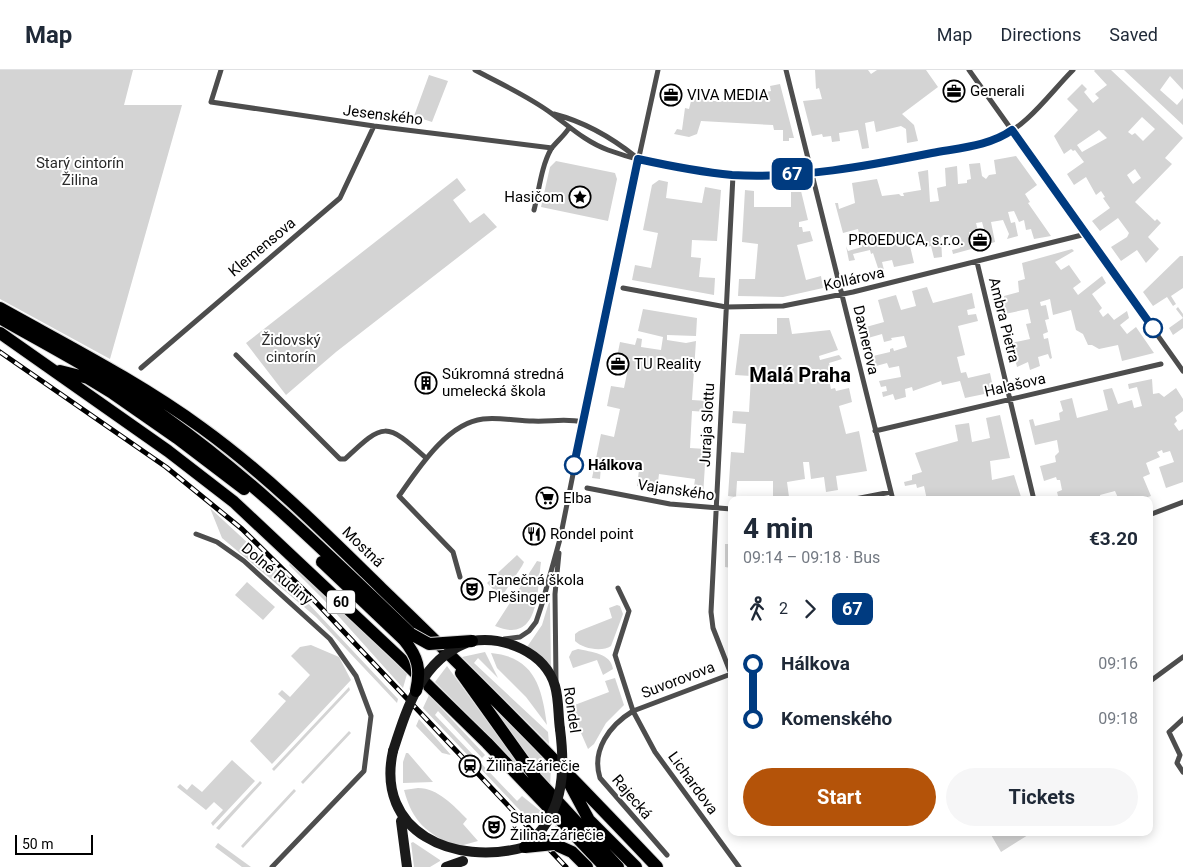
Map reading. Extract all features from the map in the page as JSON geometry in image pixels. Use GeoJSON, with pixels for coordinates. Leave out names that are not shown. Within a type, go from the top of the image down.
{"type":"FeatureCollection","features":[{"type":"Feature","properties":{"kind":"main road","name":"Mostná"},"geometry":{"type":"LineString","coordinates":[[0,308],[128,380],[209,433],[260,474],[313,522],[429,634],[530,734],[657,867]]}},
{"type":"Feature","properties":{"kind":"main road"},"geometry":{"type":"LineString","coordinates":[[0,318],[123,390],[196,439],[251,484],[377,608],[404,640],[416,657],[420,672],[416,691]]}},
{"type":"Feature","properties":{"kind":"main road","name":"60"},"geometry":{"type":"LineString","coordinates":[[0,333],[168,451],[234,502],[406,663],[487,743],[605,867]]}},
{"type":"Feature","properties":{"kind":"main road"},"geometry":{"type":"LineString","coordinates":[[50,368],[88,378],[177,438],[246,490],[377,608],[426,644],[472,641]]}},
{"type":"Feature","properties":{"kind":"main road"},"geometry":{"type":"LineString","coordinates":[[429,634],[468,682],[536,778],[622,861],[636,867]]}},
{"type":"Feature","properties":{"kind":"main road"},"geometry":{"type":"LineString","coordinates":[[564,773],[590,820],[622,861]]}},
{"type":"Feature","properties":{"kind":"main road"},"geometry":{"type":"LineString","coordinates":[[525,847],[550,844],[561,846],[572,852],[587,867]]}},
{"type":"Feature","properties":{"kind":"street","name":"Jesenského"},"geometry":{"type":"LineString","coordinates":[[221,70],[212,102],[374,126],[552,148]]}},
{"type":"Feature","properties":{"kind":"street"},"geometry":{"type":"LineString","coordinates":[[475,70],[551,113],[568,128],[607,150],[638,159],[693,170],[733,175],[812,173],[972,145],[1005,136],[1072,70]]}},
{"type":"Feature","properties":{"kind":"street"},"geometry":{"type":"LineString","coordinates":[[501,640],[525,635],[535,625],[560,539],[658,70]]}},
{"type":"Feature","properties":{"kind":"street","name":"Daxnerova"},"geometry":{"type":"LineString","coordinates":[[786,70],[892,496]]}},
{"type":"Feature","properties":{"kind":"street"},"geometry":{"type":"LineString","coordinates":[[969,70],[1183,370]]}},
{"type":"Feature","properties":{"kind":"street"},"geometry":{"type":"LineString","coordinates":[[551,113],[574,119],[612,138],[638,159]]}},
{"type":"Feature","properties":{"kind":"street","name":"Klemensova"},"geometry":{"type":"LineString","coordinates":[[141,368],[340,198],[374,126]]}},
{"type":"Feature","properties":{"kind":"street"},"geometry":{"type":"LineString","coordinates":[[534,210],[546,161],[552,148],[563,137],[568,128]]}},
{"type":"Feature","properties":{"kind":"street","name":"Juraja Slottu"},"geometry":{"type":"LineString","coordinates":[[728,666],[713,628],[711,612],[733,175]]}},
{"type":"Feature","properties":{"kind":"street","name":"Kollárova"},"geometry":{"type":"LineString","coordinates":[[624,288],[726,306],[783,306],[843,294],[978,262],[1086,234]]}},
{"type":"Feature","properties":{"kind":"street","name":"Ambra Pietra"},"geometry":{"type":"LineString","coordinates":[[978,262],[1033,496]]}},
{"type":"Feature","properties":{"kind":"street"},"geometry":{"type":"LineString","coordinates":[[236,355],[340,459],[345,459],[370,435],[386,430],[401,435],[426,458]]}},
{"type":"Feature","properties":{"kind":"street","name":"Halašova"},"geometry":{"type":"LineString","coordinates":[[875,431],[1161,364]]}},
{"type":"Feature","properties":{"kind":"street"},"geometry":{"type":"LineString","coordinates":[[460,577],[454,552],[399,496],[426,458],[453,432],[468,423],[483,419],[543,422],[570,419],[583,422]]}},
{"type":"Feature","properties":{"kind":"street","name":"Vajanského"},"geometry":{"type":"LineString","coordinates":[[587,488],[670,504],[728,509]]}},
{"type":"Feature","properties":{"kind":"street"},"geometry":{"type":"LineString","coordinates":[[870,496],[891,492]]}},
{"type":"Feature","properties":{"kind":"street"},"geometry":{"type":"LineString","coordinates":[[1153,513],[1183,502]]}},
{"type":"Feature","properties":{"kind":"street","name":"Dolné Rudiny"},"geometry":{"type":"LineString","coordinates":[[196,534],[217,542],[244,560],[325,634],[340,651],[356,676],[371,716],[364,771],[272,867]]}},
{"type":"Feature","properties":{"kind":"street"},"geometry":{"type":"LineString","coordinates":[[556,687],[555,594],[560,539]]}},
{"type":"Feature","properties":{"kind":"street"},"geometry":{"type":"LineString","coordinates":[[618,588],[629,611],[615,655],[633,711]]}},
{"type":"Feature","properties":{"kind":"street","name":"Rondel"},"geometry":{"type":"LineString","coordinates":[[501,640],[517,646],[532,656],[550,675],[556,687],[564,773],[560,793],[552,814],[540,832],[525,847],[499,859],[463,861],[432,849],[413,836],[399,816],[390,783],[391,762],[416,691],[436,661],[456,647],[472,641],[501,640]]}},
{"type":"Feature","properties":{"kind":"street"},"geometry":{"type":"LineString","coordinates":[[1153,679],[1183,657]]}},
{"type":"Feature","properties":{"kind":"street","name":"Suvorovova"},"geometry":{"type":"LineString","coordinates":[[633,711],[728,675]]}},
{"type":"Feature","properties":{"kind":"street","name":"Rajecká"},"geometry":{"type":"LineString","coordinates":[[633,711],[620,719],[611,729],[600,750],[597,767],[600,778],[667,855]]}},
{"type":"Feature","properties":{"kind":"street","name":"Lichardova"},"geometry":{"type":"LineString","coordinates":[[633,711],[655,752],[738,867]]}},
{"type":"Feature","properties":{"kind":"street"},"geometry":{"type":"LineString","coordinates":[[1183,719],[1168,732],[1178,750],[1180,759],[1176,762],[1183,772]]}},
{"type":"Feature","properties":{"kind":"street"},"geometry":{"type":"LineString","coordinates":[[399,816],[407,867]]}},
{"type":"Feature","properties":{"kind":"street"},"geometry":{"type":"LineString","coordinates":[[446,867],[463,861]]}},
{"type":"Feature","properties":{"kind":"green space","name":"Starý cintorín Žilina"},"geometry":{"type":"Polygon","coordinates":[[[0,70],[133,70],[124,105],[182,105],[110,359],[0,299],[0,70]]]}},
{"type":"Feature","properties":{"kind":"green space"},"geometry":{"type":"Polygon","coordinates":[[[815,70],[868,70],[871,74],[877,70],[926,70],[938,87],[902,114],[914,125],[918,141],[907,143],[906,129],[901,126],[876,132],[874,121],[865,123],[869,148],[862,149],[858,130],[839,133],[840,141],[832,142],[831,136],[823,137],[822,134],[812,136],[803,101],[822,99],[819,88],[816,89],[815,70]]]}},
{"type":"Feature","properties":{"kind":"green space"},"geometry":{"type":"Polygon","coordinates":[[[1111,70],[1183,138],[1165,158],[1172,164],[1135,202],[1155,221],[1157,219],[1161,223],[1148,237],[1159,249],[1146,263],[1137,250],[1121,261],[1111,247],[1127,237],[1129,233],[1118,218],[1100,231],[1092,221],[1110,208],[1103,198],[1105,197],[1101,191],[1096,195],[1086,177],[1074,185],[1067,174],[1084,162],[1075,150],[1071,149],[1064,154],[1054,136],[1078,110],[1067,99],[1082,84],[1087,89],[1084,92],[1093,103],[1099,98],[1095,94],[1107,85],[1094,71],[1111,70]],[[1142,117],[1128,132],[1132,135],[1135,133],[1143,141],[1155,129],[1142,117]],[[1099,130],[1077,145],[1082,152],[1107,138],[1099,130]],[[1135,169],[1127,175],[1133,184],[1141,178],[1135,169]]]}},
{"type":"Feature","properties":{"kind":"green space"},"geometry":{"type":"Polygon","coordinates":[[[1124,70],[1183,70],[1183,90],[1170,76],[1160,90],[1177,105],[1183,98],[1183,125],[1124,70]]]}},
{"type":"Feature","properties":{"kind":"green space"},"geometry":{"type":"Polygon","coordinates":[[[429,75],[448,81],[432,122],[414,116],[429,75]]]}},
{"type":"Feature","properties":{"kind":"green space"},"geometry":{"type":"Polygon","coordinates":[[[780,84],[794,138],[789,138],[789,141],[783,141],[783,130],[774,130],[773,125],[701,121],[697,134],[689,137],[674,134],[677,129],[682,130],[685,108],[689,109],[692,97],[720,102],[743,93],[744,96],[771,91],[770,86],[780,84]]]}},
{"type":"Feature","properties":{"kind":"green space"},"geometry":{"type":"Polygon","coordinates":[[[1016,156],[1037,185],[1025,194],[1030,202],[1028,203],[1051,236],[1034,239],[1031,229],[1026,230],[1024,220],[1019,222],[1014,211],[1008,212],[1011,223],[1015,222],[1018,236],[1007,239],[1009,234],[1003,220],[991,222],[995,242],[988,244],[982,222],[976,223],[978,231],[969,232],[972,247],[975,248],[953,254],[952,250],[960,248],[959,243],[961,242],[959,237],[951,239],[949,235],[941,237],[942,257],[934,258],[931,246],[926,247],[925,244],[918,246],[916,244],[910,246],[914,263],[894,267],[892,260],[882,262],[884,270],[879,271],[873,253],[871,254],[870,250],[853,254],[855,260],[849,261],[846,246],[848,251],[862,247],[858,229],[843,233],[835,203],[838,203],[839,209],[855,203],[852,183],[877,179],[882,196],[899,194],[904,196],[903,193],[921,190],[918,172],[928,170],[930,202],[939,201],[937,188],[946,186],[945,168],[957,166],[958,184],[967,183],[967,180],[971,179],[969,164],[980,163],[982,176],[986,179],[989,175],[996,174],[994,160],[1016,156]]]}},
{"type":"Feature","properties":{"kind":"green space"},"geometry":{"type":"Polygon","coordinates":[[[556,161],[615,173],[617,179],[608,221],[541,207],[550,167],[556,161]]]}},
{"type":"Feature","properties":{"kind":"green space","name":"Židovský cintorín"},"geometry":{"type":"Polygon","coordinates":[[[457,178],[466,190],[453,200],[470,223],[484,213],[497,227],[336,352],[286,395],[246,343],[457,178]]]}},
{"type":"Feature","properties":{"kind":"green space"},"geometry":{"type":"Polygon","coordinates":[[[659,180],[668,182],[666,198],[702,203],[705,187],[721,190],[717,241],[692,240],[691,257],[701,258],[699,277],[715,278],[714,295],[632,280],[635,265],[651,268],[658,233],[643,230],[652,185],[659,180]]]}},
{"type":"Feature","properties":{"kind":"green space"},"geometry":{"type":"Polygon","coordinates":[[[745,190],[754,191],[754,207],[791,207],[791,191],[801,191],[808,220],[799,222],[799,227],[802,227],[803,232],[810,231],[813,241],[797,245],[806,280],[821,276],[823,288],[783,297],[738,296],[739,279],[755,279],[758,244],[742,242],[745,190]]]}},
{"type":"Feature","properties":{"kind":"green space"},"geometry":{"type":"Polygon","coordinates":[[[1072,249],[1074,251],[1055,262],[1061,270],[1069,265],[1081,282],[1073,288],[1078,295],[1102,276],[1106,283],[1092,294],[1102,308],[1099,311],[1103,317],[1108,313],[1114,320],[1127,311],[1129,318],[1120,325],[1127,334],[1136,327],[1154,353],[1122,361],[1118,345],[1099,349],[1088,345],[1083,334],[1076,330],[1071,310],[1053,315],[1050,299],[1040,302],[1041,306],[1046,305],[1049,319],[1045,320],[1048,332],[1043,334],[1044,339],[1048,338],[1052,358],[1050,359],[1048,354],[1038,357],[1040,366],[1030,370],[1028,362],[1017,367],[1011,343],[1030,339],[1026,324],[1031,323],[1028,309],[1005,314],[1004,296],[1019,292],[1018,281],[1025,279],[1022,263],[1072,249]]]}},
{"type":"Feature","properties":{"kind":"green space"},"geometry":{"type":"Polygon","coordinates":[[[1180,256],[1183,256],[1183,288],[1171,296],[1176,304],[1173,306],[1167,297],[1153,306],[1143,292],[1180,256]]]}},
{"type":"Feature","properties":{"kind":"green space"},"geometry":{"type":"Polygon","coordinates":[[[927,287],[933,303],[972,293],[975,308],[967,310],[968,315],[976,314],[978,321],[958,326],[965,355],[957,357],[961,373],[966,372],[968,378],[990,373],[994,392],[965,398],[960,381],[942,385],[941,381],[913,391],[912,387],[905,389],[906,397],[895,400],[893,394],[883,397],[882,392],[887,391],[886,386],[881,387],[879,381],[901,377],[899,366],[889,368],[887,363],[876,366],[873,356],[890,352],[890,349],[893,348],[894,351],[907,347],[904,336],[891,338],[892,340],[884,342],[882,334],[868,338],[866,327],[884,322],[878,300],[896,295],[901,310],[916,306],[912,291],[927,287]]]}},
{"type":"Feature","properties":{"kind":"green space"},"geometry":{"type":"Polygon","coordinates":[[[1178,307],[1183,314],[1183,318],[1176,309],[1178,307]]]}},
{"type":"Feature","properties":{"kind":"green space"},"geometry":{"type":"Polygon","coordinates":[[[643,309],[697,318],[696,336],[667,335],[667,340],[686,343],[696,341],[692,400],[708,401],[708,412],[692,411],[690,448],[706,449],[703,496],[693,494],[695,479],[659,474],[657,490],[637,486],[639,470],[621,467],[622,464],[616,462],[608,462],[601,465],[600,479],[592,478],[601,434],[614,437],[620,409],[607,406],[611,386],[624,388],[630,359],[617,357],[620,342],[635,345],[637,338],[642,339],[641,347],[661,350],[663,337],[638,331],[643,309]]]}},
{"type":"Feature","properties":{"kind":"green space"},"geometry":{"type":"Polygon","coordinates":[[[777,318],[789,318],[792,334],[830,330],[838,350],[819,356],[820,360],[839,355],[842,359],[829,363],[834,383],[830,384],[831,389],[835,388],[836,391],[849,388],[852,402],[839,406],[846,434],[859,431],[867,471],[836,476],[838,490],[826,492],[824,477],[811,479],[809,462],[803,462],[805,479],[787,482],[789,496],[773,496],[773,481],[737,481],[736,496],[728,496],[731,452],[744,453],[746,424],[732,423],[733,411],[749,412],[751,376],[735,375],[740,334],[777,334],[777,318]]]}},
{"type":"Feature","properties":{"kind":"green space"},"geometry":{"type":"Polygon","coordinates":[[[1183,318],[1183,328],[1173,335],[1169,328],[1183,318]]]}},
{"type":"Feature","properties":{"kind":"green space"},"geometry":{"type":"Polygon","coordinates":[[[1152,379],[1153,394],[1159,393],[1164,397],[1176,388],[1183,399],[1183,411],[1175,417],[1177,421],[1174,424],[1179,431],[1183,429],[1183,482],[1166,488],[1159,467],[1174,462],[1170,451],[1163,453],[1162,450],[1157,452],[1160,457],[1146,463],[1150,474],[1143,477],[1151,496],[1117,496],[1115,491],[1100,496],[1058,496],[1057,492],[1062,490],[1060,480],[1057,480],[1056,477],[1044,481],[1040,466],[1056,462],[1055,456],[1059,452],[1057,440],[1035,445],[1029,420],[1033,419],[1035,426],[1060,420],[1059,413],[1063,411],[1060,401],[1072,398],[1077,418],[1108,410],[1103,390],[1112,388],[1118,404],[1132,400],[1134,408],[1142,406],[1137,387],[1129,389],[1128,384],[1152,379]]]}},
{"type":"Feature","properties":{"kind":"green space"},"geometry":{"type":"Polygon","coordinates":[[[1000,415],[1010,458],[990,461],[992,480],[1014,475],[1021,496],[926,496],[924,486],[917,488],[916,484],[905,486],[904,482],[912,480],[912,475],[922,472],[915,453],[958,441],[955,425],[969,423],[972,442],[990,438],[986,418],[1000,415]]]}},
{"type":"Feature","properties":{"kind":"green space"},"geometry":{"type":"Polygon","coordinates":[[[210,508],[276,569],[398,699],[397,703],[316,617],[222,538],[210,508]]]}},
{"type":"Feature","properties":{"kind":"green space"},"geometry":{"type":"Polygon","coordinates":[[[725,544],[728,544],[728,568],[725,567],[725,544]]]}},
{"type":"Feature","properties":{"kind":"green space"},"geometry":{"type":"Polygon","coordinates":[[[517,555],[524,562],[502,596],[500,596],[487,583],[517,555]]]}},
{"type":"Feature","properties":{"kind":"green space"},"geometry":{"type":"Polygon","coordinates":[[[537,561],[541,562],[537,600],[528,622],[521,628],[510,630],[495,626],[537,561]]]}},
{"type":"Feature","properties":{"kind":"green space"},"geometry":{"type":"Polygon","coordinates":[[[291,563],[407,674],[403,688],[324,600],[289,565],[291,563]]]}},
{"type":"Feature","properties":{"kind":"green space"},"geometry":{"type":"Polygon","coordinates":[[[247,582],[275,607],[263,620],[235,595],[247,582]]]}},
{"type":"Feature","properties":{"kind":"green space"},"geometry":{"type":"Polygon","coordinates":[[[549,602],[551,667],[527,647],[542,625],[549,602]]]}},
{"type":"Feature","properties":{"kind":"green space"},"geometry":{"type":"Polygon","coordinates":[[[617,605],[620,606],[623,614],[611,646],[603,649],[593,649],[578,644],[575,641],[575,634],[579,631],[612,618],[609,608],[617,605]]]}},
{"type":"Feature","properties":{"kind":"green space"},"geometry":{"type":"Polygon","coordinates":[[[311,645],[339,657],[351,680],[272,764],[250,741],[286,701],[278,694],[282,690],[290,697],[310,675],[291,656],[300,647],[311,645]]]}},
{"type":"Feature","properties":{"kind":"green space"},"geometry":{"type":"Polygon","coordinates":[[[578,649],[604,656],[609,660],[613,669],[603,675],[597,660],[573,668],[569,657],[572,651],[578,649]]]}},
{"type":"Feature","properties":{"kind":"green space"},"geometry":{"type":"Polygon","coordinates":[[[485,652],[498,678],[478,658],[474,663],[548,732],[549,744],[462,657],[485,652]]]}},
{"type":"Feature","properties":{"kind":"green space"},"geometry":{"type":"Polygon","coordinates":[[[491,653],[518,661],[534,677],[539,687],[547,725],[526,697],[497,668],[491,653]]]}},
{"type":"Feature","properties":{"kind":"green space"},"geometry":{"type":"Polygon","coordinates":[[[447,666],[525,773],[435,682],[447,666]]]}},
{"type":"Feature","properties":{"kind":"green space"},"geometry":{"type":"Polygon","coordinates":[[[615,678],[624,705],[606,723],[594,744],[588,749],[571,710],[572,706],[609,692],[605,681],[615,678]]]}},
{"type":"Feature","properties":{"kind":"green space"},"geometry":{"type":"Polygon","coordinates":[[[349,687],[350,690],[274,771],[272,769],[349,687]]]}},
{"type":"Feature","properties":{"kind":"green space"},"geometry":{"type":"Polygon","coordinates":[[[429,695],[485,755],[482,758],[438,711],[435,715],[517,801],[522,796],[542,812],[533,824],[423,708],[429,695]]]}},
{"type":"Feature","properties":{"kind":"green space"},"geometry":{"type":"Polygon","coordinates":[[[485,698],[551,765],[550,787],[485,698]]]}},
{"type":"Feature","properties":{"kind":"green space"},"geometry":{"type":"Polygon","coordinates":[[[419,719],[451,755],[442,753],[416,726],[419,719]]]}},
{"type":"Feature","properties":{"kind":"green space"},"geometry":{"type":"Polygon","coordinates":[[[349,731],[351,733],[303,784],[301,782],[349,731]]]}},
{"type":"Feature","properties":{"kind":"green space"},"geometry":{"type":"Polygon","coordinates":[[[406,753],[433,782],[403,783],[403,762],[406,753]]]}},
{"type":"Feature","properties":{"kind":"green space"},"geometry":{"type":"Polygon","coordinates":[[[232,760],[255,781],[213,826],[211,823],[223,810],[214,802],[206,810],[177,787],[180,784],[187,790],[192,784],[202,792],[232,760]]]}},
{"type":"Feature","properties":{"kind":"green space"},"geometry":{"type":"Polygon","coordinates":[[[260,781],[262,783],[219,830],[216,828],[260,781]]]}},
{"type":"Feature","properties":{"kind":"green space"},"geometry":{"type":"Polygon","coordinates":[[[418,788],[439,794],[451,803],[467,819],[463,824],[478,841],[456,847],[436,836],[422,825],[416,819],[404,790],[418,788]]]}},
{"type":"Feature","properties":{"kind":"green space"},"geometry":{"type":"Polygon","coordinates":[[[294,789],[296,791],[243,848],[241,846],[294,789]]]}},
{"type":"Feature","properties":{"kind":"green space"},"geometry":{"type":"Polygon","coordinates":[[[556,825],[572,843],[563,838],[548,836],[556,825]]]}},
{"type":"Feature","properties":{"kind":"green space"},"geometry":{"type":"Polygon","coordinates":[[[992,836],[1026,836],[1001,852],[992,836]]]}},
{"type":"Feature","properties":{"kind":"green space"},"geometry":{"type":"Polygon","coordinates":[[[413,842],[440,861],[430,867],[414,867],[411,843],[413,842]]]}},
{"type":"Feature","properties":{"kind":"green space"},"geometry":{"type":"Polygon","coordinates":[[[218,843],[251,867],[242,867],[215,847],[218,843]]]}},
{"type":"Feature","properties":{"kind":"railway"},"geometry":{"type":"LineString","coordinates":[[0,352],[166,467],[242,529],[311,597],[566,867]]}},
{"type":"Feature","properties":{"kind":"bus line","name":"67"},"geometry":{"type":"LineString","coordinates":[[574,465],[638,159],[693,170],[733,175],[812,173],[905,159],[983,143],[1005,136],[1012,130],[1153,328]]}},
{"type":"Feature","properties":{"kind":"place","name":"Generali"},"geometry":{"type":"Point","coordinates":[954,91]}},
{"type":"Feature","properties":{"kind":"place","name":"VIVA MEDIA"},"geometry":{"type":"Point","coordinates":[671,95]}},
{"type":"Feature","properties":{"kind":"place","name":"Hasičom"},"geometry":{"type":"Point","coordinates":[580,197]}},
{"type":"Feature","properties":{"kind":"place","name":"PROEDUCA, s.r.o."},"geometry":{"type":"Point","coordinates":[980,240]}},
{"type":"Feature","properties":{"kind":"place","name":"TU Reality"},"geometry":{"type":"Point","coordinates":[618,364]}},
{"type":"Feature","properties":{"kind":"place","name":"Súkromná stredná umelecká škola"},"geometry":{"type":"Point","coordinates":[426,383]}},
{"type":"Feature","properties":{"kind":"place","name":"Hálkova"},"geometry":{"type":"Point","coordinates":[574,465]}},
{"type":"Feature","properties":{"kind":"place","name":"Elba"},"geometry":{"type":"Point","coordinates":[547,498]}},
{"type":"Feature","properties":{"kind":"place","name":"Rondel point"},"geometry":{"type":"Point","coordinates":[534,534]}},
{"type":"Feature","properties":{"kind":"place","name":"Tanečná škola Plešinger"},"geometry":{"type":"Point","coordinates":[472,589]}},
{"type":"Feature","properties":{"kind":"place","name":"Žilina-Záriečie"},"geometry":{"type":"Point","coordinates":[470,766]}},
{"type":"Feature","properties":{"kind":"place","name":"Stanica Žilina-Záriečie"},"geometry":{"type":"Point","coordinates":[494,827]}},
{"type":"Feature","properties":{"kind":"district","name":"Malá Praha"},"geometry":{"type":"Point","coordinates":[800,375]}}]}
